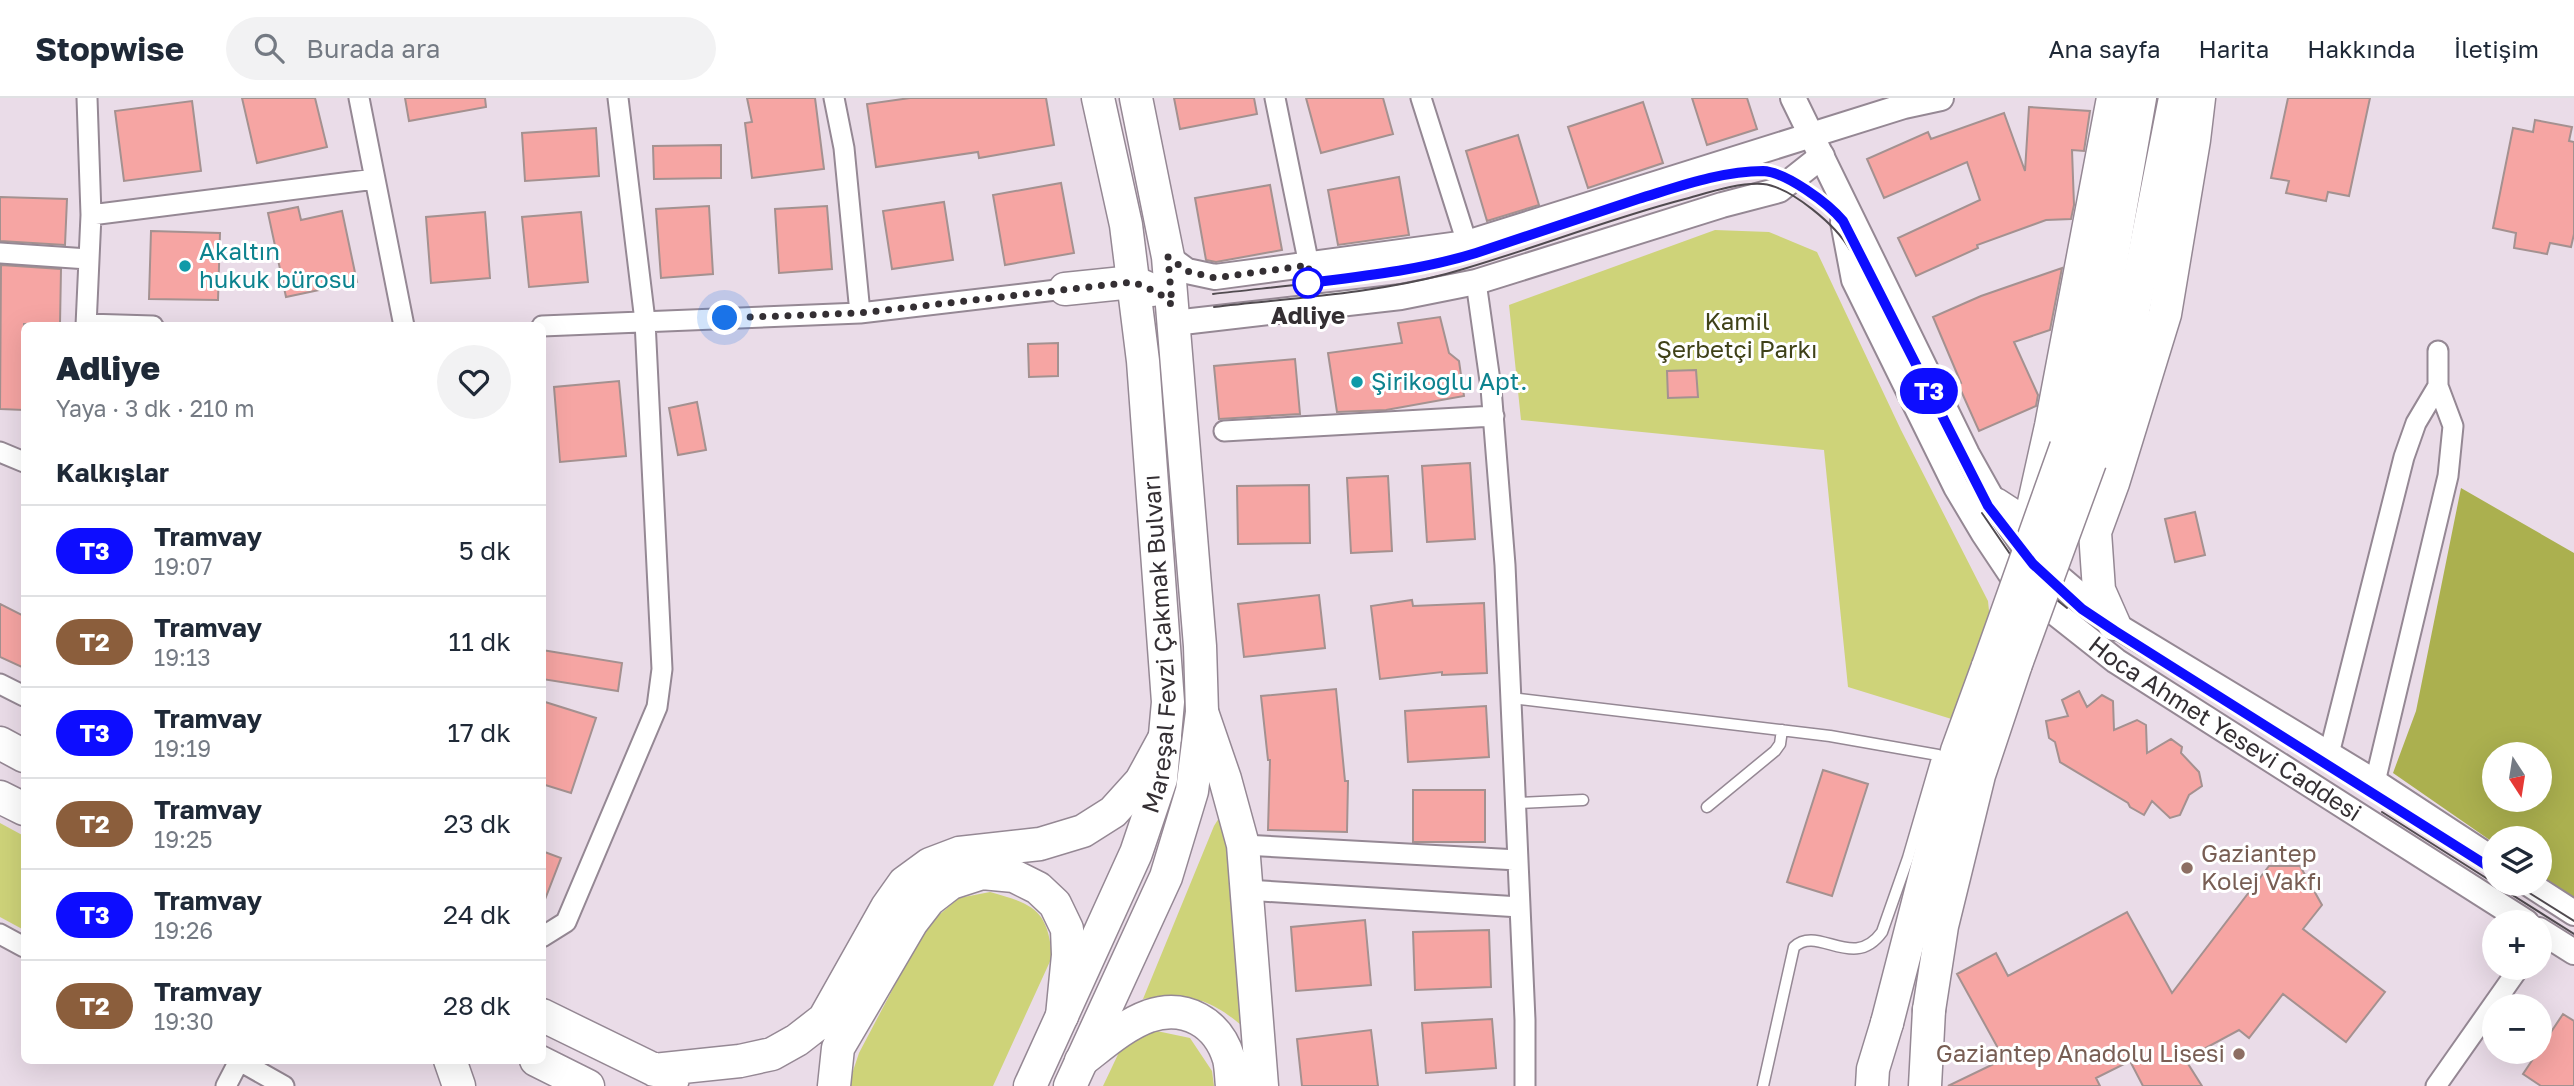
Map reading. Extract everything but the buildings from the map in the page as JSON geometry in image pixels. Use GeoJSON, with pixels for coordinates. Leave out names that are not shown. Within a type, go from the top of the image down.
{"type":"FeatureCollection","features":[{"type":"Feature","properties":{"kind":"main road","name":"Mareşal Fevzi Çakmak Bulvarı"},"geometry":{"type":"LineString","coordinates":[[1030,1086],[1136,853],[1161,779],[1168,702],[1143,361],[1126,225],[1098,98]]}},
{"type":"Feature","properties":{"kind":"main road","name":"Mareşal Fevzi Çakmak Bulvarı"},"geometry":{"type":"LineString","coordinates":[[1076,1073],[1166,877],[1192,791],[1202,712],[1200,646],[1168,257],[1136,98]]}},
{"type":"Feature","properties":{"kind":"main road"},"geometry":{"type":"LineString","coordinates":[[1995,504],[2015,517],[2026,518],[2034,507],[2113,98]]}},
{"type":"Feature","properties":{"kind":"main road"},"geometry":{"type":"LineString","coordinates":[[2078,455],[2140,98]]}},
{"type":"Feature","properties":{"kind":"main road"},"geometry":{"type":"LineString","coordinates":[[1872,1086],[1873,1069],[1957,751],[2002,665],[2078,455],[2127,343],[2175,98]]}},
{"type":"Feature","properties":{"kind":"main road"},"geometry":{"type":"LineString","coordinates":[[2114,624],[2098,590],[2095,532],[2113,484],[2165,314],[2199,98]]}},
{"type":"Feature","properties":{"kind":"main road"},"geometry":{"type":"LineString","coordinates":[[1065,289],[1133,282],[1159,293],[1173,314]]}},
{"type":"Feature","properties":{"kind":"main road"},"geometry":{"type":"LineString","coordinates":[[1065,289],[1114,310],[1131,334],[1143,361]]}},
{"type":"Feature","properties":{"kind":"main road"},"geometry":{"type":"LineString","coordinates":[[1925,1086],[1929,1010],[1942,926],[1979,775],[2002,665]]}},
{"type":"Feature","properties":{"kind":"main road"},"geometry":{"type":"LineString","coordinates":[[1202,712],[1225,779],[1243,845],[1262,1086]]}},
{"type":"Feature","properties":{"kind":"main road"},"geometry":{"type":"LineString","coordinates":[[654,1070],[740,1061],[772,1054],[797,1040],[824,1019],[887,907],[904,883],[930,864],[960,853],[1040,844],[1083,831],[1114,812],[1141,781],[1165,737]]}},
{"type":"Feature","properties":{"kind":"main road"},"geometry":{"type":"LineString","coordinates":[[0,743],[21,754]]}},
{"type":"Feature","properties":{"kind":"main road"},"geometry":{"type":"LineString","coordinates":[[0,797],[21,808]]}},
{"type":"Feature","properties":{"kind":"main road"},"geometry":{"type":"LineString","coordinates":[[834,1086],[838,1048],[912,922],[929,900],[951,883],[982,873],[1014,876],[1038,888],[1055,904],[1067,929],[1068,954],[1062,1016]]}},
{"type":"Feature","properties":{"kind":"main road"},"geometry":{"type":"LineString","coordinates":[[1929,1010],[1932,1086]]}},
{"type":"Feature","properties":{"kind":"main road"},"geometry":{"type":"LineString","coordinates":[[1076,1073],[1116,1035],[1148,1017],[1174,1011],[1197,1017],[1216,1033],[1229,1059],[1232,1086]]}},
{"type":"Feature","properties":{"kind":"main road"},"geometry":{"type":"LineString","coordinates":[[546,1016],[687,1086]]}},
{"type":"Feature","properties":{"kind":"main road"},"geometry":{"type":"LineString","coordinates":[[1887,1023],[1889,1086]]}},
{"type":"Feature","properties":{"kind":"main road"},"geometry":{"type":"LineString","coordinates":[[451,1064],[459,1086]]}},
{"type":"Feature","properties":{"kind":"main road"},"geometry":{"type":"LineString","coordinates":[[544,1064],[588,1086]]}},
{"type":"Feature","properties":{"kind":"street"},"geometry":{"type":"LineString","coordinates":[[86,322],[92,215],[87,98]]}},
{"type":"Feature","properties":{"kind":"street"},"geometry":{"type":"LineString","coordinates":[[359,98],[403,322]]}},
{"type":"Feature","properties":{"kind":"street"},"geometry":{"type":"LineString","coordinates":[[546,934],[566,922],[657,707],[662,669],[645,321],[618,98]]}},
{"type":"Feature","properties":{"kind":"street"},"geometry":{"type":"LineString","coordinates":[[834,98],[844,148],[860,313]]}},
{"type":"Feature","properties":{"kind":"street"},"geometry":{"type":"LineString","coordinates":[[1275,98],[1309,265]]}},
{"type":"Feature","properties":{"kind":"street"},"geometry":{"type":"LineString","coordinates":[[1420,98],[1467,243]]}},
{"type":"Feature","properties":{"kind":"street"},"geometry":{"type":"LineString","coordinates":[[1794,98],[1837,190]]}},
{"type":"Feature","properties":{"kind":"street"},"geometry":{"type":"LineString","coordinates":[[1168,257],[1187,271],[1215,278],[1467,243],[1817,146],[1904,106],[1941,98]]}},
{"type":"Feature","properties":{"kind":"street"},"geometry":{"type":"LineString","coordinates":[[1173,314],[1401,297],[1476,282],[1722,205],[1779,190],[1817,146]]}},
{"type":"Feature","properties":{"kind":"street"},"geometry":{"type":"LineString","coordinates":[[92,215],[375,179]]}},
{"type":"Feature","properties":{"kind":"street","name":"Hoca Ahmet Yesevi Caddesi"},"geometry":{"type":"LineString","coordinates":[[1837,190],[1967,454],[1995,504],[2028,551],[2114,624],[2375,782],[2482,852]]}},
{"type":"Feature","properties":{"kind":"street","name":"Hoca Ahmet Yesevi Caddesi"},"geometry":{"type":"LineString","coordinates":[[1837,190],[1854,280],[1956,487],[2016,582],[2116,661],[2504,910]]}},
{"type":"Feature","properties":{"kind":"street"},"geometry":{"type":"LineString","coordinates":[[0,253],[89,259]]}},
{"type":"Feature","properties":{"kind":"street"},"geometry":{"type":"LineString","coordinates":[[1476,282],[1494,416],[1505,565],[1525,1020],[1525,1086]]}},
{"type":"Feature","properties":{"kind":"street"},"geometry":{"type":"LineString","coordinates":[[546,326],[860,313],[1065,289]]}},
{"type":"Feature","properties":{"kind":"street"},"geometry":{"type":"LineString","coordinates":[[2375,782],[2448,476],[2453,426],[2438,386],[2438,351]]}},
{"type":"Feature","properties":{"kind":"street"},"geometry":{"type":"LineString","coordinates":[[2329,754],[2404,457],[2416,423],[2438,386]]}},
{"type":"Feature","properties":{"kind":"street"},"geometry":{"type":"LineString","coordinates":[[1224,431],[1494,416]]}},
{"type":"Feature","properties":{"kind":"street"},"geometry":{"type":"LineString","coordinates":[[0,452],[21,462]]}},
{"type":"Feature","properties":{"kind":"street"},"geometry":{"type":"LineString","coordinates":[[0,684],[21,694]]}},
{"type":"Feature","properties":{"kind":"street"},"geometry":{"type":"LineString","coordinates":[[1243,845],[1518,860]]}},
{"type":"Feature","properties":{"kind":"street"},"geometry":{"type":"LineString","coordinates":[[1246,890],[1520,907]]}},
{"type":"Feature","properties":{"kind":"street"},"geometry":{"type":"LineString","coordinates":[[2548,896],[2574,913]]}},
{"type":"Feature","properties":{"kind":"street"},"geometry":{"type":"LineString","coordinates":[[0,934],[21,945]]}},
{"type":"Feature","properties":{"kind":"street","name":"Hoca Ahmet Yesevi Caddesi"},"geometry":{"type":"LineString","coordinates":[[2552,940],[2574,952]]}},
{"type":"Feature","properties":{"kind":"street"},"geometry":{"type":"LineString","coordinates":[[2436,1086],[2511,980]]}},
{"type":"Feature","properties":{"kind":"street"},"geometry":{"type":"LineString","coordinates":[[226,1086],[237,1064]]}},
{"type":"Feature","properties":{"kind":"street"},"geometry":{"type":"LineString","coordinates":[[244,1064],[284,1086]]}},
{"type":"Feature","properties":{"kind":"lane"},"geometry":{"type":"LineString","coordinates":[[1511,698],[1782,730],[1938,755],[1908,858],[1878,939],[1858,949],[1807,940],[1794,947],[1763,1086]]}},
{"type":"Feature","properties":{"kind":"lane"},"geometry":{"type":"LineString","coordinates":[[1707,807],[1776,751],[1782,730]]}},
{"type":"Feature","properties":{"kind":"lane"},"geometry":{"type":"LineString","coordinates":[[1516,803],[1583,800]]}},
{"type":"Feature","properties":{"kind":"green space","name":"Kamil Şerbetçi Parkı"},"geometry":{"type":"Polygon","coordinates":[[[1715,230],[1769,232],[1817,252],[1901,430],[1988,601],[1992,640],[1958,721],[1848,687],[1824,450],[1521,420],[1509,305],[1715,230]]]}},
{"type":"Feature","properties":{"kind":"green space"},"geometry":{"type":"Polygon","coordinates":[[[2461,488],[2574,553],[2574,898],[2552,883],[2552,826],[2482,826],[2482,835],[2393,773],[2416,711],[2461,488]]]}},
{"type":"Feature","properties":{"kind":"green space"},"geometry":{"type":"Polygon","coordinates":[[[1224,810],[1247,1030],[1222,1011],[1199,1000],[1174,997],[1143,999],[1214,826],[1224,810]]]}},
{"type":"Feature","properties":{"kind":"green space"},"geometry":{"type":"Polygon","coordinates":[[[0,823],[21,834],[21,928],[0,917],[0,823]]]}},
{"type":"Feature","properties":{"kind":"green space"},"geometry":{"type":"Polygon","coordinates":[[[990,892],[1017,900],[1036,911],[1047,928],[1052,957],[993,1086],[848,1086],[859,1053],[926,926],[959,898],[990,892]]]}},
{"type":"Feature","properties":{"kind":"green space"},"geometry":{"type":"Polygon","coordinates":[[[1152,1030],[1190,1038],[1212,1071],[1214,1086],[1103,1086],[1122,1046],[1152,1030]]]}},
{"type":"Feature","properties":{"kind":"tram line"},"geometry":{"type":"LineString","coordinates":[[1213,294],[1342,279],[1437,263],[1722,176],[1764,171],[1784,177],[1828,206],[1843,221],[1988,506],[2033,564],[2083,609],[2131,641],[2482,862]]}},
{"type":"Feature","properties":{"kind":"tram line","name":"T3"},"geometry":{"type":"LineString","coordinates":[[1308,283],[1396,273],[1439,263],[1663,191],[1718,177],[1766,171],[1801,186],[1831,206],[1843,221],[1988,506],[2033,564],[2082,609],[2115,631],[2482,862]]}},
{"type":"Feature","properties":{"kind":"tram line"},"geometry":{"type":"LineString","coordinates":[[1214,307],[1331,295],[1418,281],[1655,207],[1744,185],[1763,184],[1787,192],[1824,219],[1850,250]]}},
{"type":"Feature","properties":{"kind":"tram line"},"geometry":{"type":"LineString","coordinates":[[1982,513],[2023,573],[2067,608]]}},
{"type":"Feature","properties":{"kind":"tram line"},"geometry":{"type":"LineString","coordinates":[[2382,812],[2482,875]]}},
{"type":"Feature","properties":{"kind":"tram line"},"geometry":{"type":"LineString","coordinates":[[2514,896],[2574,934]]}},
{"type":"Feature","properties":{"kind":"tram line"},"geometry":{"type":"LineString","coordinates":[[2534,896],[2574,921]]}},
{"type":"Feature","properties":{"kind":"place","name":"Akaltın hukuk bürosu"},"geometry":{"type":"Point","coordinates":[185,266]}},
{"type":"Feature","properties":{"kind":"place","name":"Adliye"},"geometry":{"type":"Point","coordinates":[1308,283]}},
{"type":"Feature","properties":{"kind":"place","name":"Şirikoğlu Apt."},"geometry":{"type":"Point","coordinates":[1357,382]}},
{"type":"Feature","properties":{"kind":"place","name":"Gaziantep Kolej Vakfı"},"geometry":{"type":"Point","coordinates":[2187,868]}},
{"type":"Feature","properties":{"kind":"place","name":"Gaziantep Anadolu Lisesi"},"geometry":{"type":"Point","coordinates":[2239,1054]}},
{"type":"Feature","properties":{"kind":"route"},"geometry":{"type":"LineString","coordinates":[[725,318],[860,313],[1133,282],[1159,293],[1172,305],[1168,257],[1187,271],[1215,278],[1309,265],[1308,283]]}}]}
